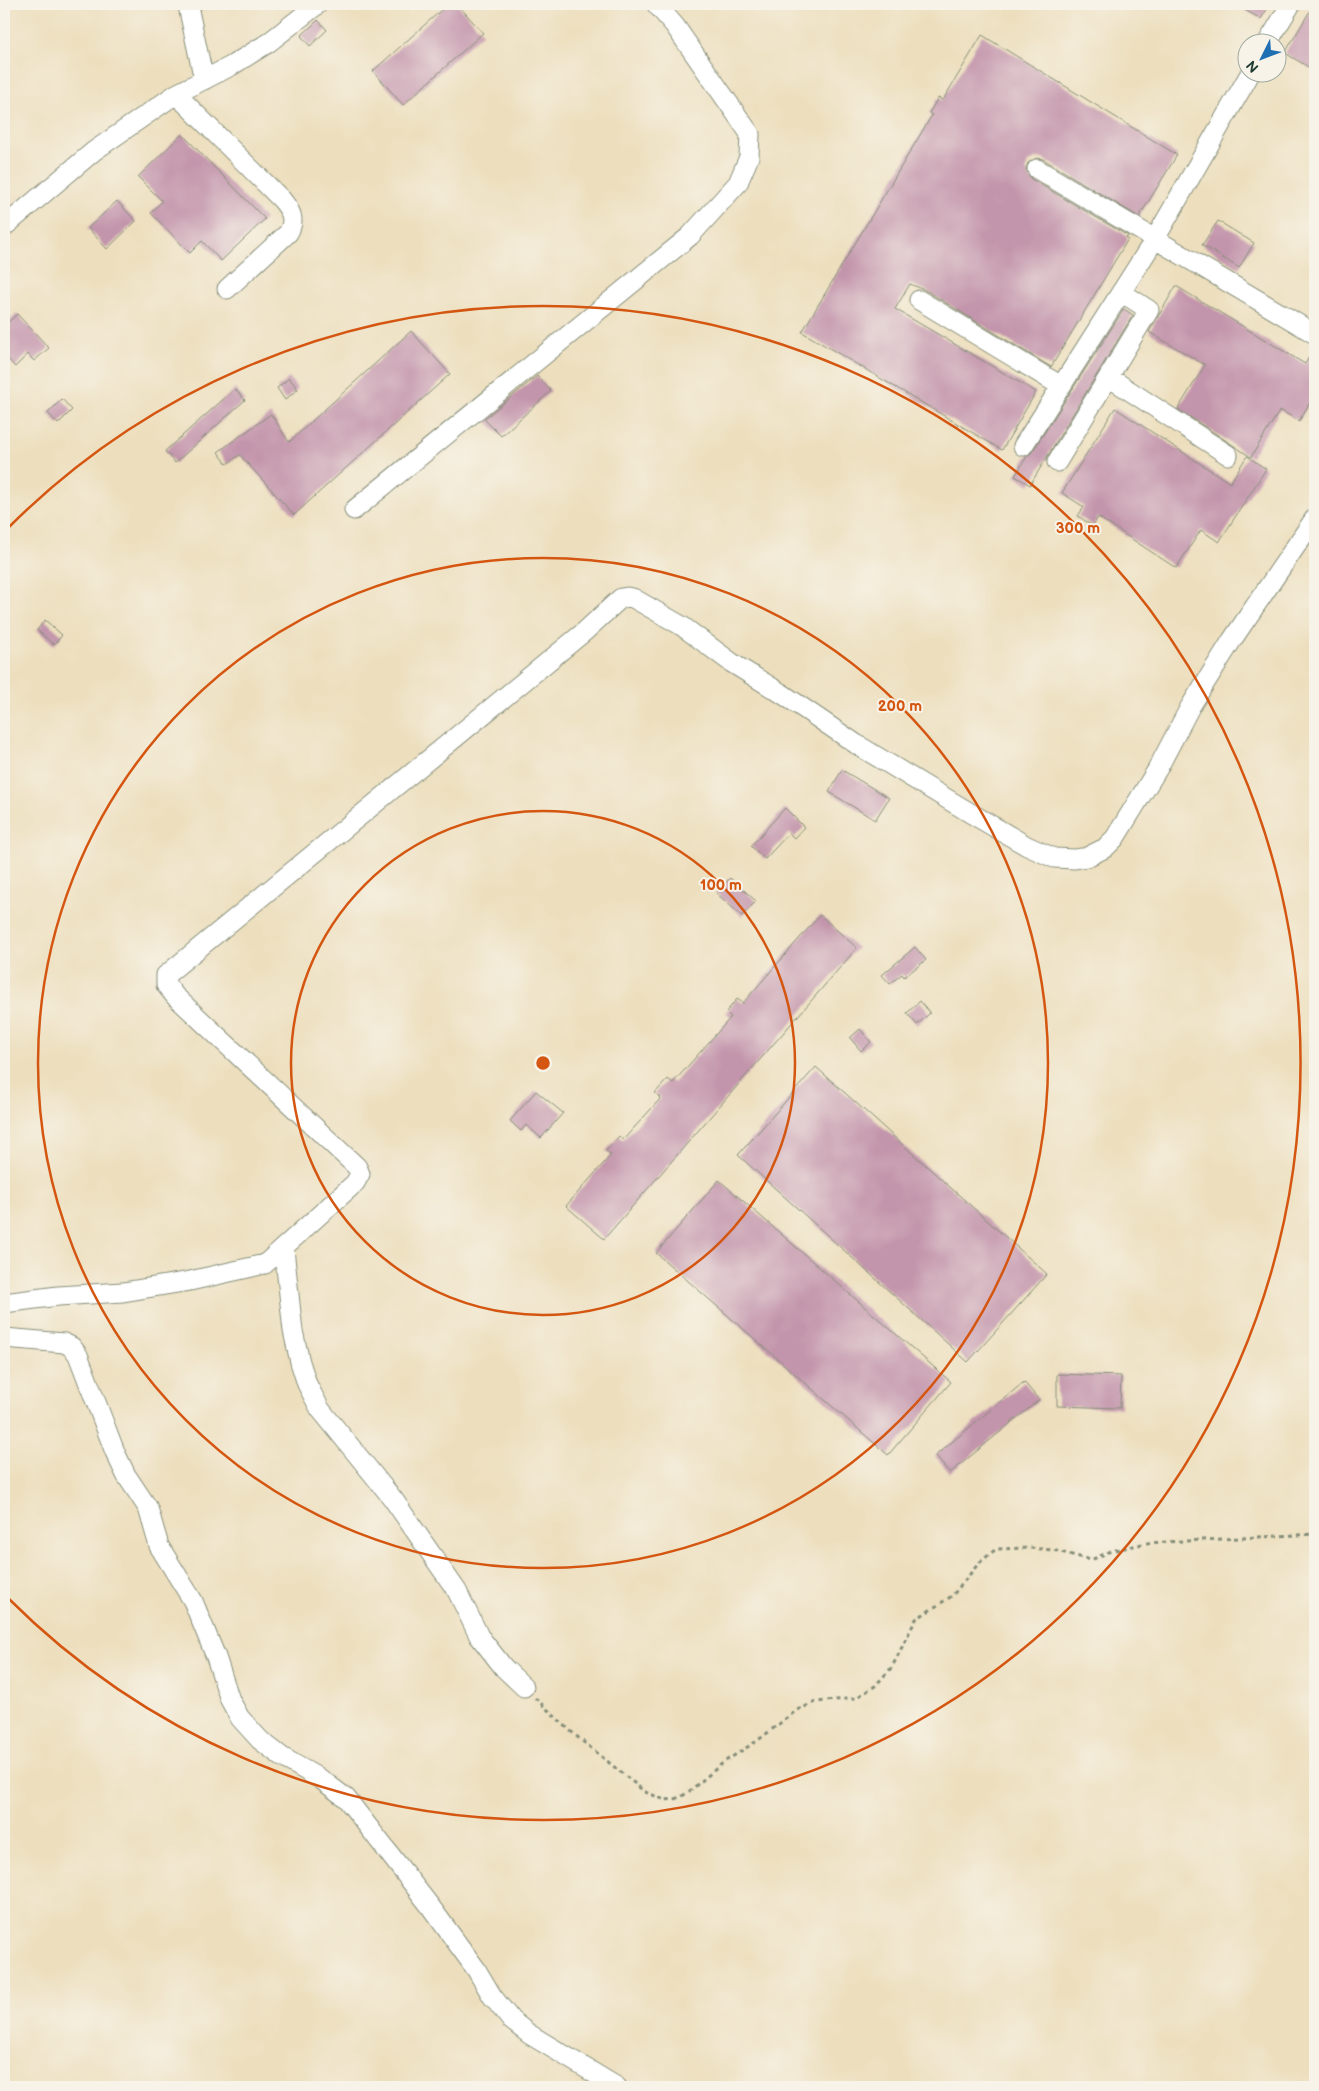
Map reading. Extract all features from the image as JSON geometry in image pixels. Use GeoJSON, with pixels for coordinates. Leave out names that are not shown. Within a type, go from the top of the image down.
{"type":"FeatureCollection","features":[{"type":"Feature","properties":{"kind":"street"},"geometry":{"type":"LineString","coordinates":[[192,4],[189,11],[204,80]]}},
{"type":"Feature","properties":{"kind":"street"},"geometry":{"type":"LineString","coordinates":[[4,227],[94,151],[176,94],[231,66],[268,43],[318,4]]}},
{"type":"Feature","properties":{"kind":"street"},"geometry":{"type":"LineString","coordinates":[[354,510],[690,236],[738,183],[749,156],[750,134],[675,26],[656,4]]}},
{"type":"Feature","properties":{"kind":"street"},"geometry":{"type":"LineString","coordinates":[[1274,32],[1290,4]]}},
{"type":"Feature","properties":{"kind":"street"},"geometry":{"type":"LineString","coordinates":[[1023,446],[1155,239],[1245,82]]}},
{"type":"Feature","properties":{"kind":"street"},"geometry":{"type":"LineString","coordinates":[[176,94],[282,200],[293,218],[292,226],[288,233],[227,289]]}},
{"type":"Feature","properties":{"kind":"street"},"geometry":{"type":"LineString","coordinates":[[1037,169],[1315,334]]}},
{"type":"Feature","properties":{"kind":"street"},"geometry":{"type":"LineString","coordinates":[[1057,462],[1110,378],[1149,310],[1121,292]]}},
{"type":"Feature","properties":{"kind":"street"},"geometry":{"type":"LineString","coordinates":[[919,300],[1061,386]]}},
{"type":"Feature","properties":{"kind":"street"},"geometry":{"type":"LineString","coordinates":[[1110,378],[1228,455]]}},
{"type":"Feature","properties":{"kind":"street"},"geometry":{"type":"LineString","coordinates":[[4,1303],[58,1296],[123,1292],[190,1281],[265,1264],[284,1249],[358,1179],[359,1170],[175,996],[166,985],[166,976],[584,632],[621,598],[633,598],[682,626],[732,663],[784,695],[856,744],[1027,846],[1054,858],[1075,859],[1087,857],[1105,848],[1115,838],[1157,770],[1190,707],[1315,518]]}},
{"type":"Feature","properties":{"kind":"street"},"geometry":{"type":"LineString","coordinates":[[284,1249],[293,1331],[307,1384],[320,1409],[393,1499],[457,1591],[479,1636],[504,1668],[524,1688]]}},
{"type":"Feature","properties":{"kind":"street"},"geometry":{"type":"LineString","coordinates":[[4,1338],[64,1343],[72,1347],[78,1354],[119,1460],[126,1475],[148,1508],[155,1537],[164,1555],[193,1601],[216,1657],[233,1706],[250,1731],[282,1758],[322,1780],[346,1798],[430,1906],[476,1969],[492,1996],[511,2020],[529,2034],[617,2087]]}},
{"type":"Feature","properties":{"kind":"path"},"geometry":{"type":"LineString","coordinates":[[524,1688],[569,1729],[645,1792],[665,1800],[675,1799],[686,1794],[724,1762],[758,1741],[797,1710],[816,1702],[856,1698],[876,1686],[892,1667],[916,1619],[952,1596],[978,1563],[996,1549],[1032,1548],[1054,1550],[1091,1560],[1112,1551],[1147,1543],[1315,1534]]}},
{"type":"Feature","properties":{"kind":"building"},"geometry":{"type":"Polygon","coordinates":[[[448,4],[457,4],[483,33],[403,105],[373,71],[448,4]]]}},
{"type":"Feature","properties":{"kind":"building"},"geometry":{"type":"Polygon","coordinates":[[[1234,4],[1270,4],[1261,19],[1234,4]]]}},
{"type":"Feature","properties":{"kind":"building"},"geometry":{"type":"Polygon","coordinates":[[[1315,4],[1315,71],[1286,54],[1315,4]]]}},
{"type":"Feature","properties":{"kind":"building"},"geometry":{"type":"Polygon","coordinates":[[[318,20],[327,30],[310,46],[301,36],[318,20]]]}},
{"type":"Feature","properties":{"kind":"building"},"geometry":{"type":"Polygon","coordinates":[[[982,35],[1177,155],[1139,217],[1043,159],[1037,158],[1028,163],[1026,169],[1031,179],[1128,236],[1126,238],[1128,239],[1051,367],[925,290],[910,284],[895,309],[1036,392],[1002,450],[802,332],[932,115],[929,113],[938,98],[943,100],[982,35]]]}},
{"type":"Feature","properties":{"kind":"building"},"geometry":{"type":"Polygon","coordinates":[[[182,134],[265,219],[221,261],[202,241],[190,253],[151,213],[162,201],[138,177],[182,134]]]}},
{"type":"Feature","properties":{"kind":"building"},"geometry":{"type":"Polygon","coordinates":[[[117,201],[136,221],[107,249],[88,228],[117,201]]]}},
{"type":"Feature","properties":{"kind":"building"},"geometry":{"type":"Polygon","coordinates":[[[1218,221],[1254,243],[1239,268],[1202,245],[1218,221]]]}},
{"type":"Feature","properties":{"kind":"building"},"geometry":{"type":"Polygon","coordinates":[[[1176,286],[1305,364],[1315,347],[1315,394],[1299,421],[1280,410],[1251,457],[1178,409],[1205,365],[1149,332],[1176,286]]]}},
{"type":"Feature","properties":{"kind":"building"},"geometry":{"type":"Polygon","coordinates":[[[1124,309],[1133,315],[1030,485],[1015,476],[1124,309]]]}},
{"type":"Feature","properties":{"kind":"building"},"geometry":{"type":"Polygon","coordinates":[[[17,314],[49,348],[34,361],[28,354],[15,367],[4,354],[4,326],[17,314]]]}},
{"type":"Feature","properties":{"kind":"building"},"geometry":{"type":"Polygon","coordinates":[[[411,331],[450,374],[294,515],[240,455],[227,464],[218,452],[271,414],[289,442],[411,331]]]}},
{"type":"Feature","properties":{"kind":"building"},"geometry":{"type":"Polygon","coordinates":[[[537,376],[551,391],[501,436],[484,419],[537,376]]]}},
{"type":"Feature","properties":{"kind":"building"},"geometry":{"type":"Polygon","coordinates":[[[289,378],[298,389],[285,400],[277,388],[289,378]]]}},
{"type":"Feature","properties":{"kind":"building"},"geometry":{"type":"Polygon","coordinates":[[[235,389],[245,400],[175,463],[165,451],[235,389]]]}},
{"type":"Feature","properties":{"kind":"building"},"geometry":{"type":"Polygon","coordinates":[[[62,399],[72,410],[58,424],[48,413],[62,399]]]}},
{"type":"Feature","properties":{"kind":"building"},"geometry":{"type":"Polygon","coordinates":[[[1115,408],[1230,483],[1247,456],[1266,469],[1219,542],[1201,530],[1176,568],[1098,517],[1093,526],[1078,516],[1084,507],[1062,493],[1115,408]]]}},
{"type":"Feature","properties":{"kind":"building"},"geometry":{"type":"Polygon","coordinates":[[[45,620],[62,635],[54,645],[37,630],[45,620]]]}},
{"type":"Feature","properties":{"kind":"building"},"geometry":{"type":"Polygon","coordinates":[[[842,770],[889,798],[875,820],[829,792],[842,770]]]}},
{"type":"Feature","properties":{"kind":"building"},"geometry":{"type":"Polygon","coordinates":[[[785,808],[804,827],[794,838],[789,833],[765,859],[751,846],[785,808]]]}},
{"type":"Feature","properties":{"kind":"building"},"geometry":{"type":"Polygon","coordinates":[[[730,878],[756,901],[742,916],[716,893],[730,878]]]}},
{"type":"Feature","properties":{"kind":"building"},"geometry":{"type":"Polygon","coordinates":[[[820,915],[857,948],[604,1239],[566,1206],[611,1155],[606,1151],[619,1136],[623,1140],[661,1098],[655,1093],[668,1079],[673,1083],[731,1017],[726,1012],[737,999],[743,1003],[820,915]]]}},
{"type":"Feature","properties":{"kind":"building"},"geometry":{"type":"Polygon","coordinates":[[[915,947],[926,960],[904,977],[902,974],[890,984],[882,975],[915,947]]]}},
{"type":"Feature","properties":{"kind":"building"},"geometry":{"type":"Polygon","coordinates":[[[920,1001],[930,1013],[917,1025],[907,1013],[920,1001]]]}},
{"type":"Feature","properties":{"kind":"building"},"geometry":{"type":"Polygon","coordinates":[[[860,1029],[871,1042],[861,1051],[850,1038],[860,1029]]]}},
{"type":"Feature","properties":{"kind":"building"},"geometry":{"type":"Polygon","coordinates":[[[816,1067],[1047,1274],[968,1362],[738,1155],[816,1067]]]}},
{"type":"Feature","properties":{"kind":"building"},"geometry":{"type":"Polygon","coordinates":[[[536,1091],[563,1113],[541,1138],[526,1125],[521,1131],[510,1121],[536,1091]]]}},
{"type":"Feature","properties":{"kind":"building"},"geometry":{"type":"Polygon","coordinates":[[[719,1180],[951,1382],[888,1455],[656,1253],[719,1180]]]}},
{"type":"Feature","properties":{"kind":"building"},"geometry":{"type":"Polygon","coordinates":[[[1057,1374],[1121,1376],[1120,1408],[1057,1406],[1057,1374]]]}},
{"type":"Feature","properties":{"kind":"building"},"geometry":{"type":"Polygon","coordinates":[[[1024,1382],[1039,1400],[950,1473],[935,1456],[1024,1382]]]}}]}
